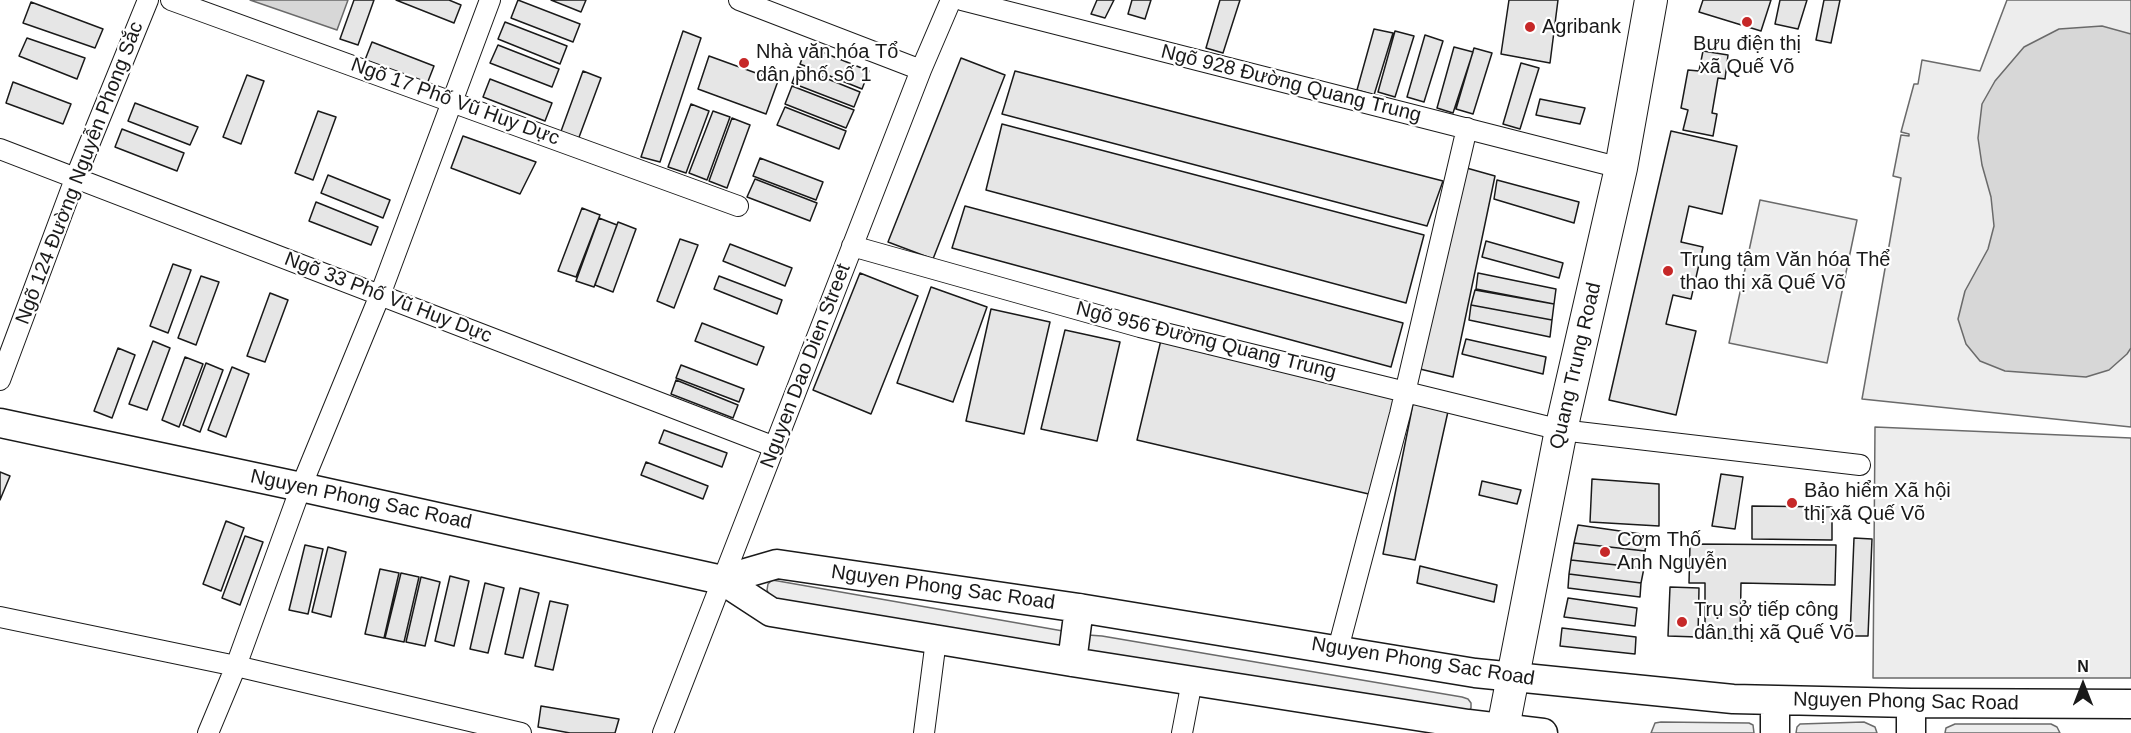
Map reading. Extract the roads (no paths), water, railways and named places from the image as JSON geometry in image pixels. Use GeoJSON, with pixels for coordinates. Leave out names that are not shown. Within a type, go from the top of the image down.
{"type":"FeatureCollection","features":[{"type":"Feature","properties":{"kind":"main road","name":"Quang Trung Road"},"geometry":{"type":"LineString","coordinates":[[1503,730],[1561,430],[1621,168],[1651,0]]}},
{"type":"Feature","properties":{"kind":"main road","name":"Nguyen Phong Sac Road"},"geometry":{"type":"LineString","coordinates":[[0,423],[722,580],[771,612],[1503,730],[1543,733]]}},
{"type":"Feature","properties":{"kind":"main road","name":"Nguyen Phong Sac Road"},"geometry":{"type":"LineString","coordinates":[[722,580],[777,564],[1078,608],[1475,673],[1733,699],[1911,704],[2131,704]]}},
{"type":"Feature","properties":{"kind":"main road"},"geometry":{"type":"LineString","coordinates":[[1072,662],[1078,608]]}},
{"type":"Feature","properties":{"kind":"main road"},"geometry":{"type":"LineString","coordinates":[[1775,700],[1775,733]]}},
{"type":"Feature","properties":{"kind":"main road"},"geometry":{"type":"LineString","coordinates":[[1911,704],[1911,733]]}},
{"type":"Feature","properties":{"kind":"street","name":"Ngõ 124 Đường Nguyễn Phong Sắc"},"geometry":{"type":"LineString","coordinates":[[0,380],[75,179],[148,0]]}},
{"type":"Feature","properties":{"kind":"street","name":"Ngõ 17 Phố Vũ Huy Dực"},"geometry":{"type":"LineString","coordinates":[[171,0],[452,100],[738,206]]}},
{"type":"Feature","properties":{"kind":"street"},"geometry":{"type":"LineString","coordinates":[[208,733],[236,666],[302,487],[380,295],[490,0]]}},
{"type":"Feature","properties":{"kind":"street"},"geometry":{"type":"LineString","coordinates":[[739,0],[921,70]]}},
{"type":"Feature","properties":{"kind":"street","name":"Nguyen Dao Dien Street"},"geometry":{"type":"LineString","coordinates":[[663,733],[921,70],[951,0]]}},
{"type":"Feature","properties":{"kind":"street","name":"Ngõ 928 Đường Quang Trung"},"geometry":{"type":"LineString","coordinates":[[962,0],[1621,168]]}},
{"type":"Feature","properties":{"kind":"street"},"geometry":{"type":"LineString","coordinates":[[1338,649],[1405,392],[1467,128]]}},
{"type":"Feature","properties":{"kind":"street","name":"Ngõ 33 Phố Vũ Huy Dực"},"geometry":{"type":"LineString","coordinates":[[0,149],[775,447]]}},
{"type":"Feature","properties":{"kind":"street","name":"Ngõ 956 Đường Quang Trung"},"geometry":{"type":"LineString","coordinates":[[852,246],[1140,327],[1561,430],[1860,465]]}},
{"type":"Feature","properties":{"kind":"street"},"geometry":{"type":"LineString","coordinates":[[0,617],[236,666],[521,733]]}},
{"type":"Feature","properties":{"kind":"street"},"geometry":{"type":"LineString","coordinates":[[924,733],[936,640]]}},
{"type":"Feature","properties":{"kind":"street"},"geometry":{"type":"LineString","coordinates":[[1182,733],[1192,681]]}},
{"type":"Feature","properties":{"kind":"place","name":"Bưu điện thị xã Quế Võ"},"geometry":{"type":"Point","coordinates":[1747,22]}},
{"type":"Feature","properties":{"kind":"place","name":"Agribank"},"geometry":{"type":"Point","coordinates":[1530,27]}},
{"type":"Feature","properties":{"kind":"place","name":"Nhà văn hóa Tổ dân phố số 1"},"geometry":{"type":"Point","coordinates":[744,63]}},
{"type":"Feature","properties":{"kind":"place","name":"Trung tâm Văn hóa Thể thao thị xã Quế Võ"},"geometry":{"type":"Point","coordinates":[1668,271]}},
{"type":"Feature","properties":{"kind":"place","name":"Bảo hiểm Xã hội thị xã Quế Võ"},"geometry":{"type":"Point","coordinates":[1792,503]}},
{"type":"Feature","properties":{"kind":"place","name":"Cơm Thố Anh Nguyễn"},"geometry":{"type":"Point","coordinates":[1605,552]}},
{"type":"Feature","properties":{"kind":"place","name":"Trụ sở tiếp công dân thị xã Quế Võ"},"geometry":{"type":"Point","coordinates":[1682,622]}}]}
